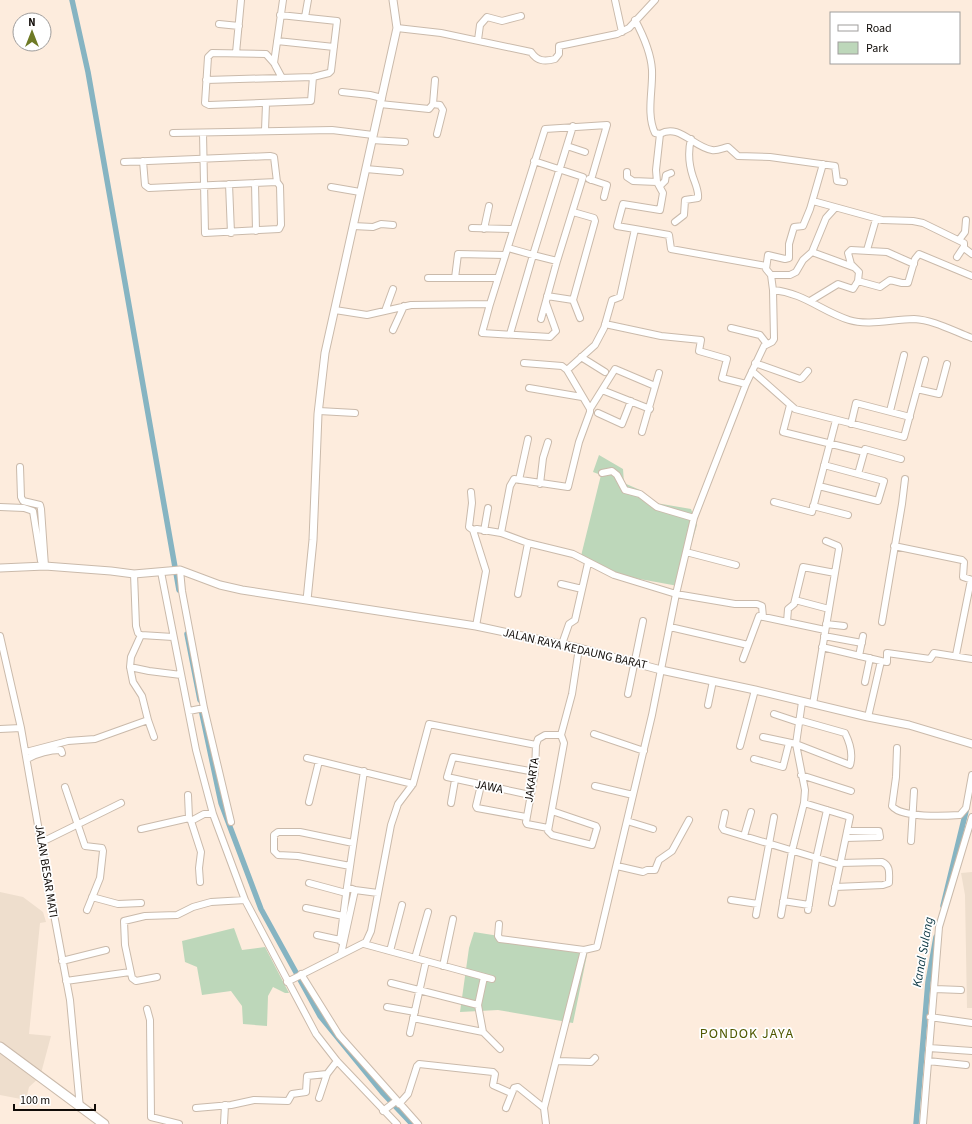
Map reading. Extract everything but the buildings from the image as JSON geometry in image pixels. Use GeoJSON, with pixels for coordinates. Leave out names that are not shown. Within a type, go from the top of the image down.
{"type":"FeatureCollection","features":[{"type":"Feature","properties":{"kind":"main road"},"geometry":{"type":"LineString","coordinates":[[0,1047],[80,1108],[104,1124]]}},
{"type":"Feature","properties":{"kind":"street"},"geometry":{"type":"LineString","coordinates":[[236,53],[241,0]]}},
{"type":"Feature","properties":{"kind":"street"},"geometry":{"type":"LineString","coordinates":[[274,63],[283,0]]}},
{"type":"Feature","properties":{"kind":"street"},"geometry":{"type":"LineString","coordinates":[[305,17],[308,0]]}},
{"type":"Feature","properties":{"kind":"street"},"geometry":{"type":"LineString","coordinates":[[307,600],[313,540],[319,411],[325,353],[397,28],[396,12],[393,0]]}},
{"type":"Feature","properties":{"kind":"street"},"geometry":{"type":"LineString","coordinates":[[615,0],[622,32]]}},
{"type":"Feature","properties":{"kind":"street"},"geometry":{"type":"LineString","coordinates":[[397,28],[478,40],[531,52],[538,59],[548,61],[555,60],[559,54],[559,46],[622,32],[629,28],[655,0]]}},
{"type":"Feature","properties":{"kind":"street"},"geometry":{"type":"LineString","coordinates":[[206,80],[313,78],[329,73],[331,71],[337,21],[280,15]]}},
{"type":"Feature","properties":{"kind":"street"},"geometry":{"type":"LineString","coordinates":[[478,40],[480,25],[487,17],[502,21],[521,16]]}},
{"type":"Feature","properties":{"kind":"street"},"geometry":{"type":"LineString","coordinates":[[635,20],[644,38],[650,62],[653,129],[655,133],[660,134],[669,130],[691,139],[711,150],[728,148],[738,156],[770,158],[836,166],[837,180],[844,182]]}},
{"type":"Feature","properties":{"kind":"street"},"geometry":{"type":"LineString","coordinates":[[219,24],[239,26]]}},
{"type":"Feature","properties":{"kind":"street"},"geometry":{"type":"LineString","coordinates":[[277,41],[334,47]]}},
{"type":"Feature","properties":{"kind":"street"},"geometry":{"type":"LineString","coordinates":[[282,78],[274,63],[266,54],[209,54],[204,102],[207,104],[266,104],[311,102],[313,78]]}},
{"type":"Feature","properties":{"kind":"street"},"geometry":{"type":"LineString","coordinates":[[342,92],[370,95],[381,101],[429,109],[433,104],[435,80]]}},
{"type":"Feature","properties":{"kind":"street"},"geometry":{"type":"LineString","coordinates":[[265,130],[266,104]]}},
{"type":"Feature","properties":{"kind":"street"},"geometry":{"type":"LineString","coordinates":[[433,104],[440,105],[443,108],[437,134]]}},
{"type":"Feature","properties":{"kind":"street"},"geometry":{"type":"LineString","coordinates":[[546,302],[556,331],[550,336],[482,333],[545,129],[607,125],[592,180]]}},
{"type":"Feature","properties":{"kind":"street"},"geometry":{"type":"LineString","coordinates":[[510,334],[573,126]]}},
{"type":"Feature","properties":{"kind":"street"},"geometry":{"type":"LineString","coordinates":[[173,133],[265,130],[332,130],[405,142]]}},
{"type":"Feature","properties":{"kind":"street"},"geometry":{"type":"LineString","coordinates":[[124,162],[204,159],[270,156],[274,158],[276,182],[280,184],[280,228],[278,230],[205,233],[203,185],[204,159],[203,133]]}},
{"type":"Feature","properties":{"kind":"street"},"geometry":{"type":"LineString","coordinates":[[660,134],[656,170],[659,184],[663,193],[660,210],[623,204],[617,226],[669,235],[671,249],[766,266]]}},
{"type":"Feature","properties":{"kind":"street"},"geometry":{"type":"LineString","coordinates":[[675,222],[684,215],[685,200],[698,198],[699,194],[692,174],[689,156],[691,139]]}},
{"type":"Feature","properties":{"kind":"street"},"geometry":{"type":"LineString","coordinates":[[567,146],[585,152]]}},
{"type":"Feature","properties":{"kind":"street"},"geometry":{"type":"LineString","coordinates":[[143,161],[145,186],[147,187],[276,182]]}},
{"type":"Feature","properties":{"kind":"street"},"geometry":{"type":"LineString","coordinates":[[534,161],[607,185],[604,197]]}},
{"type":"Feature","properties":{"kind":"street"},"geometry":{"type":"LineString","coordinates":[[499,924],[498,936],[500,939],[584,950],[597,947],[644,751],[676,594],[694,518],[755,363],[767,344],[772,342],[774,339],[773,290],[771,275],[767,271],[766,266],[768,255],[785,260],[789,258],[790,244],[794,227],[803,226],[813,201],[823,164]]}},
{"type":"Feature","properties":{"kind":"street"},"geometry":{"type":"LineString","coordinates":[[366,169],[400,172]]}},
{"type":"Feature","properties":{"kind":"street"},"geometry":{"type":"LineString","coordinates":[[627,172],[626,177],[630,180],[659,184],[665,182],[666,175],[671,173]]}},
{"type":"Feature","properties":{"kind":"street"},"geometry":{"type":"LineString","coordinates":[[541,319],[583,177]]}},
{"type":"Feature","properties":{"kind":"street"},"geometry":{"type":"LineString","coordinates":[[255,183],[256,231]]}},
{"type":"Feature","properties":{"kind":"street"},"geometry":{"type":"LineString","coordinates":[[229,184],[231,233]]}},
{"type":"Feature","properties":{"kind":"street"},"geometry":{"type":"LineString","coordinates":[[332,187],[360,192]]}},
{"type":"Feature","properties":{"kind":"street"},"geometry":{"type":"LineString","coordinates":[[813,201],[876,219],[885,221],[914,221],[937,229],[964,243],[963,248],[957,257]]}},
{"type":"Feature","properties":{"kind":"street"},"geometry":{"type":"LineString","coordinates":[[484,229],[489,206]]}},
{"type":"Feature","properties":{"kind":"street"},"geometry":{"type":"LineString","coordinates":[[771,275],[794,274],[803,260],[812,252],[826,218],[835,208]]}},
{"type":"Feature","properties":{"kind":"street"},"geometry":{"type":"LineString","coordinates":[[573,212],[594,218],[595,221],[573,300],[580,318]]}},
{"type":"Feature","properties":{"kind":"street"},"geometry":{"type":"LineString","coordinates":[[867,250],[876,219]]}},
{"type":"Feature","properties":{"kind":"street"},"geometry":{"type":"LineString","coordinates":[[959,240],[965,232],[966,220]]}},
{"type":"Feature","properties":{"kind":"street"},"geometry":{"type":"LineString","coordinates":[[353,226],[374,227],[381,224],[393,225]]}},
{"type":"Feature","properties":{"kind":"street"},"geometry":{"type":"LineString","coordinates":[[472,228],[513,229]]}},
{"type":"Feature","properties":{"kind":"street"},"geometry":{"type":"LineString","coordinates":[[567,370],[595,345],[605,324],[612,300],[620,297],[635,229]]}},
{"type":"Feature","properties":{"kind":"street"},"geometry":{"type":"LineString","coordinates":[[508,248],[557,261]]}},
{"type":"Feature","properties":{"kind":"street"},"geometry":{"type":"LineString","coordinates":[[963,248],[972,254]]}},
{"type":"Feature","properties":{"kind":"street"},"geometry":{"type":"LineString","coordinates":[[810,302],[838,284],[854,288],[858,281],[859,272],[850,262],[849,250],[867,250],[890,253],[914,264]]}},
{"type":"Feature","properties":{"kind":"street"},"geometry":{"type":"LineString","coordinates":[[812,252],[855,268]]}},
{"type":"Feature","properties":{"kind":"street"},"geometry":{"type":"LineString","coordinates":[[455,278],[458,254],[505,255]]}},
{"type":"Feature","properties":{"kind":"street"},"geometry":{"type":"LineString","coordinates":[[858,281],[880,287],[890,280],[907,283],[918,255],[922,255],[972,276]]}},
{"type":"Feature","properties":{"kind":"street"},"geometry":{"type":"LineString","coordinates":[[428,278],[498,278]]}},
{"type":"Feature","properties":{"kind":"street"},"geometry":{"type":"LineString","coordinates":[[385,311],[393,289]]}},
{"type":"Feature","properties":{"kind":"street"},"geometry":{"type":"LineString","coordinates":[[773,290],[801,296],[815,306],[849,320],[859,322],[920,320],[972,338]]}},
{"type":"Feature","properties":{"kind":"street"},"geometry":{"type":"LineString","coordinates":[[547,296],[573,300]]}},
{"type":"Feature","properties":{"kind":"street"},"geometry":{"type":"LineString","coordinates":[[335,310],[367,315],[404,306],[420,304],[490,304]]}},
{"type":"Feature","properties":{"kind":"street"},"geometry":{"type":"LineString","coordinates":[[393,330],[404,306]]}},
{"type":"Feature","properties":{"kind":"street"},"geometry":{"type":"LineString","coordinates":[[605,324],[661,336],[701,340],[699,351],[727,359],[722,378],[746,384]]}},
{"type":"Feature","properties":{"kind":"street"},"geometry":{"type":"LineString","coordinates":[[731,328],[760,335],[767,344]]}},
{"type":"Feature","properties":{"kind":"street"},"geometry":{"type":"LineString","coordinates":[[890,411],[904,356]]}},
{"type":"Feature","properties":{"kind":"street"},"geometry":{"type":"LineString","coordinates":[[581,357],[605,372]]}},
{"type":"Feature","properties":{"kind":"street"},"geometry":{"type":"LineString","coordinates":[[752,371],[795,409],[904,437],[925,360]]}},
{"type":"Feature","properties":{"kind":"street"},"geometry":{"type":"LineString","coordinates":[[524,363],[561,366],[567,370],[590,409]]}},
{"type":"Feature","properties":{"kind":"street"},"geometry":{"type":"LineString","coordinates":[[755,363],[800,379],[808,370]]}},
{"type":"Feature","properties":{"kind":"street"},"geometry":{"type":"LineString","coordinates":[[917,389],[939,394],[947,364]]}},
{"type":"Feature","properties":{"kind":"street"},"geometry":{"type":"LineString","coordinates":[[501,533],[510,486],[514,479],[568,488],[579,442],[590,409],[615,369],[655,386]]}},
{"type":"Feature","properties":{"kind":"street"},"geometry":{"type":"LineString","coordinates":[[642,432],[650,409],[659,373]]}},
{"type":"Feature","properties":{"kind":"street"},"geometry":{"type":"LineString","coordinates":[[529,388],[582,397]]}},
{"type":"Feature","properties":{"kind":"street"},"geometry":{"type":"LineString","coordinates":[[602,390],[650,409]]}},
{"type":"Feature","properties":{"kind":"street"},"geometry":{"type":"LineString","coordinates":[[598,413],[622,424],[631,401]]}},
{"type":"Feature","properties":{"kind":"street"},"geometry":{"type":"LineString","coordinates":[[851,424],[856,403],[910,417]]}},
{"type":"Feature","properties":{"kind":"street"},"geometry":{"type":"LineString","coordinates":[[790,405],[783,432],[864,452]]}},
{"type":"Feature","properties":{"kind":"street"},"geometry":{"type":"LineString","coordinates":[[319,411],[355,413]]}},
{"type":"Feature","properties":{"kind":"street"},"geometry":{"type":"LineString","coordinates":[[774,502],[812,512],[836,420]]}},
{"type":"Feature","properties":{"kind":"street"},"geometry":{"type":"LineString","coordinates":[[519,480],[528,439]]}},
{"type":"Feature","properties":{"kind":"street"},"geometry":{"type":"LineString","coordinates":[[540,484],[543,458],[548,442]]}},
{"type":"Feature","properties":{"kind":"street"},"geometry":{"type":"LineString","coordinates":[[858,474],[864,449],[901,459]]}},
{"type":"Feature","properties":{"kind":"street"},"geometry":{"type":"LineString","coordinates":[[819,486],[878,502],[884,480],[824,465]]}},
{"type":"Feature","properties":{"kind":"street"},"geometry":{"type":"LineString","coordinates":[[20,467],[20,491],[23,501],[40,505],[42,509],[44,566]]}},
{"type":"Feature","properties":{"kind":"street"},"geometry":{"type":"LineString","coordinates":[[602,473],[607,470],[612,471],[617,475],[625,490],[640,494],[657,507],[694,518]]}},
{"type":"Feature","properties":{"kind":"street"},"geometry":{"type":"LineString","coordinates":[[882,622],[905,479]]}},
{"type":"Feature","properties":{"kind":"street"},"geometry":{"type":"LineString","coordinates":[[470,492],[472,504],[468,527],[473,530],[478,529],[501,533],[528,543],[573,554],[614,575],[676,594],[735,604],[757,604],[762,606],[763,617]]}},
{"type":"Feature","properties":{"kind":"street"},"geometry":{"type":"LineString","coordinates":[[0,506],[24,508],[33,511],[44,566]]}},
{"type":"Feature","properties":{"kind":"street"},"geometry":{"type":"LineString","coordinates":[[813,506],[848,515]]}},
{"type":"Feature","properties":{"kind":"street"},"geometry":{"type":"LineString","coordinates":[[484,531],[488,508]]}},
{"type":"Feature","properties":{"kind":"street"},"geometry":{"type":"LineString","coordinates":[[473,530],[486,570],[476,626]]}},
{"type":"Feature","properties":{"kind":"street"},"geometry":{"type":"LineString","coordinates":[[813,704],[839,548],[826,541]]}},
{"type":"Feature","properties":{"kind":"street"},"geometry":{"type":"LineString","coordinates":[[518,594],[528,543]]}},
{"type":"Feature","properties":{"kind":"street"},"geometry":{"type":"LineString","coordinates":[[894,546],[962,560],[964,562],[963,577],[972,580],[956,655]]}},
{"type":"Feature","properties":{"kind":"street"},"geometry":{"type":"LineString","coordinates":[[686,552],[736,564]]}},
{"type":"Feature","properties":{"kind":"street"},"geometry":{"type":"LineString","coordinates":[[562,644],[569,624],[575,620],[588,563]]}},
{"type":"Feature","properties":{"kind":"street"},"geometry":{"type":"LineString","coordinates":[[0,568],[44,566],[134,574],[178,570],[203,709],[230,822]]}},
{"type":"Feature","properties":{"kind":"street"},"geometry":{"type":"LineString","coordinates":[[787,622],[788,609],[794,604],[802,568],[835,573]]}},
{"type":"Feature","properties":{"kind":"street","name":"JALAN RAYA KEDAUNG BARAT"},"geometry":{"type":"LineString","coordinates":[[178,570],[220,585],[242,590],[476,626],[562,644],[661,670],[939,732],[972,744]]}},
{"type":"Feature","properties":{"kind":"street"},"geometry":{"type":"LineString","coordinates":[[163,572],[173,637],[190,711],[196,750],[213,814],[245,900],[316,1034],[337,1061],[396,1124]]}},
{"type":"Feature","properties":{"kind":"street"},"geometry":{"type":"LineString","coordinates":[[134,574],[136,626],[138,633],[141,635],[173,637]]}},
{"type":"Feature","properties":{"kind":"street"},"geometry":{"type":"LineString","coordinates":[[561,584],[582,588]]}},
{"type":"Feature","properties":{"kind":"street"},"geometry":{"type":"LineString","coordinates":[[795,600],[829,609]]}},
{"type":"Feature","properties":{"kind":"street"},"geometry":{"type":"LineString","coordinates":[[743,659],[758,617],[825,630],[862,643]]}},
{"type":"Feature","properties":{"kind":"street"},"geometry":{"type":"LineString","coordinates":[[628,694],[643,621]]}},
{"type":"Feature","properties":{"kind":"street"},"geometry":{"type":"LineString","coordinates":[[825,630],[844,626]]}},
{"type":"Feature","properties":{"kind":"street"},"geometry":{"type":"LineString","coordinates":[[670,627],[748,645]]}},
{"type":"Feature","properties":{"kind":"street"},"geometry":{"type":"LineString","coordinates":[[141,635],[130,657],[130,667],[133,682],[142,696],[154,737]]}},
{"type":"Feature","properties":{"kind":"street","name":"JALAN BESAR MATI"},"geometry":{"type":"LineString","coordinates":[[0,636],[26,752],[70,1000],[80,1108]]}},
{"type":"Feature","properties":{"kind":"street"},"geometry":{"type":"LineString","coordinates":[[859,656],[863,636]]}},
{"type":"Feature","properties":{"kind":"street"},"geometry":{"type":"LineString","coordinates":[[822,647],[887,662],[887,653],[930,659],[934,653],[956,655],[972,659]]}},
{"type":"Feature","properties":{"kind":"street","name":"JAKARTA"},"geometry":{"type":"LineString","coordinates":[[552,811],[596,826],[597,828],[592,845],[552,835],[548,831],[564,743],[561,735],[572,694],[578,648]]}},
{"type":"Feature","properties":{"kind":"street"},"geometry":{"type":"LineString","coordinates":[[865,682],[870,658]]}},
{"type":"Feature","properties":{"kind":"street"},"geometry":{"type":"LineString","coordinates":[[868,717],[881,661]]}},
{"type":"Feature","properties":{"kind":"street"},"geometry":{"type":"LineString","coordinates":[[130,667],[149,672],[181,675]]}},
{"type":"Feature","properties":{"kind":"street"},"geometry":{"type":"LineString","coordinates":[[708,705],[713,681]]}},
{"type":"Feature","properties":{"kind":"street"},"geometry":{"type":"LineString","coordinates":[[740,746],[755,690]]}},
{"type":"Feature","properties":{"kind":"street"},"geometry":{"type":"LineString","coordinates":[[781,915],[792,851],[804,803],[805,790],[796,744],[798,721],[802,702]]}},
{"type":"Feature","properties":{"kind":"street"},"geometry":{"type":"LineString","coordinates":[[190,711],[203,709]]}},
{"type":"Feature","properties":{"kind":"street"},"geometry":{"type":"LineString","coordinates":[[763,737],[796,744],[850,766],[852,759],[848,739],[845,733],[774,714]]}},
{"type":"Feature","properties":{"kind":"street"},"geometry":{"type":"LineString","coordinates":[[26,752],[68,741],[95,739],[148,720]]}},
{"type":"Feature","properties":{"kind":"street"},"geometry":{"type":"LineString","coordinates":[[288,981],[364,944],[371,931],[391,825],[398,804],[413,784],[429,724],[536,745]]}},
{"type":"Feature","properties":{"kind":"street"},"geometry":{"type":"LineString","coordinates":[[0,729],[21,728]]}},
{"type":"Feature","properties":{"kind":"street"},"geometry":{"type":"LineString","coordinates":[[594,734],[644,751]]}},
{"type":"Feature","properties":{"kind":"street","name":"JAKARTA"},"geometry":{"type":"LineString","coordinates":[[548,828],[527,824],[526,817],[535,772],[536,745],[538,739],[545,735],[561,735]]}},
{"type":"Feature","properties":{"kind":"street"},"geometry":{"type":"LineString","coordinates":[[754,759],[783,766],[789,743]]}},
{"type":"Feature","properties":{"kind":"street"},"geometry":{"type":"LineString","coordinates":[[897,748],[896,777],[892,806],[898,811],[912,814],[945,816],[960,815],[966,808],[972,776]]}},
{"type":"Feature","properties":{"kind":"street"},"geometry":{"type":"LineString","coordinates":[[27,759],[38,753],[56,750],[61,750],[62,753]]}},
{"type":"Feature","properties":{"kind":"street","name":"JAWA"},"geometry":{"type":"LineString","coordinates":[[530,795],[448,778],[452,757],[535,772]]}},
{"type":"Feature","properties":{"kind":"street"},"geometry":{"type":"LineString","coordinates":[[307,758],[413,784]]}},
{"type":"Feature","properties":{"kind":"street"},"geometry":{"type":"LineString","coordinates":[[309,802],[319,761]]}},
{"type":"Feature","properties":{"kind":"street"},"geometry":{"type":"LineString","coordinates":[[339,955],[343,916],[364,771]]}},
{"type":"Feature","properties":{"kind":"street"},"geometry":{"type":"LineString","coordinates":[[802,776],[851,791]]}},
{"type":"Feature","properties":{"kind":"street"},"geometry":{"type":"LineString","coordinates":[[451,803],[454,780]]}},
{"type":"Feature","properties":{"kind":"street"},"geometry":{"type":"LineString","coordinates":[[481,785],[476,807],[526,817]]}},
{"type":"Feature","properties":{"kind":"street"},"geometry":{"type":"LineString","coordinates":[[595,786],[633,795]]}},
{"type":"Feature","properties":{"kind":"street"},"geometry":{"type":"LineString","coordinates":[[65,787],[76,825],[85,846],[102,848],[103,851],[100,878],[87,910]]}},
{"type":"Feature","properties":{"kind":"street"},"geometry":{"type":"LineString","coordinates":[[911,841],[914,791]]}},
{"type":"Feature","properties":{"kind":"street"},"geometry":{"type":"LineString","coordinates":[[188,795],[190,819],[201,852],[199,868],[200,882]]}},
{"type":"Feature","properties":{"kind":"street"},"geometry":{"type":"LineString","coordinates":[[42,842],[121,803]]}},
{"type":"Feature","properties":{"kind":"street"},"geometry":{"type":"LineString","coordinates":[[804,803],[850,817],[832,903]]}},
{"type":"Feature","properties":{"kind":"street"},"geometry":{"type":"LineString","coordinates":[[783,901],[809,908],[816,859],[828,810]]}},
{"type":"Feature","properties":{"kind":"street"},"geometry":{"type":"LineString","coordinates":[[744,836],[751,812]]}},
{"type":"Feature","properties":{"kind":"street"},"geometry":{"type":"LineString","coordinates":[[725,813],[723,829],[816,859],[840,864],[882,862],[887,864],[889,869],[889,883],[884,885],[835,887]]}},
{"type":"Feature","properties":{"kind":"street"},"geometry":{"type":"LineString","coordinates":[[141,830],[190,819],[204,814],[213,814]]}},
{"type":"Feature","properties":{"kind":"street"},"geometry":{"type":"LineString","coordinates":[[756,915],[774,817]]}},
{"type":"Feature","properties":{"kind":"street"},"geometry":{"type":"LineString","coordinates":[[923,1124],[930,1017],[935,988],[939,927],[972,817]]}},
{"type":"Feature","properties":{"kind":"street"},"geometry":{"type":"LineString","coordinates":[[617,866],[643,872],[647,870],[655,870],[659,860],[672,851],[689,820]]}},
{"type":"Feature","properties":{"kind":"street"},"geometry":{"type":"LineString","coordinates":[[627,821],[653,829]]}},
{"type":"Feature","properties":{"kind":"street"},"geometry":{"type":"LineString","coordinates":[[846,838],[880,837],[879,831],[847,831]]}},
{"type":"Feature","properties":{"kind":"street"},"geometry":{"type":"LineString","coordinates":[[350,866],[298,856],[278,855],[274,851],[274,835],[278,832],[300,832],[353,843]]}},
{"type":"Feature","properties":{"kind":"street"},"geometry":{"type":"LineString","coordinates":[[309,884],[378,894]]}},
{"type":"Feature","properties":{"kind":"street"},"geometry":{"type":"LineString","coordinates":[[339,955],[355,890]]}},
{"type":"Feature","properties":{"kind":"street"},"geometry":{"type":"LineString","coordinates":[[92,897],[118,904],[141,903]]}},
{"type":"Feature","properties":{"kind":"street"},"geometry":{"type":"LineString","coordinates":[[157,977],[136,981],[130,972],[124,921],[145,916],[177,915],[193,907],[211,902],[245,900]]}},
{"type":"Feature","properties":{"kind":"street"},"geometry":{"type":"LineString","coordinates":[[731,900],[758,904]]}},
{"type":"Feature","properties":{"kind":"street"},"geometry":{"type":"LineString","coordinates":[[390,951],[402,905]]}},
{"type":"Feature","properties":{"kind":"street"},"geometry":{"type":"LineString","coordinates":[[306,908],[343,916]]}},
{"type":"Feature","properties":{"kind":"street"},"geometry":{"type":"LineString","coordinates":[[416,958],[428,912]]}},
{"type":"Feature","properties":{"kind":"street"},"geometry":{"type":"LineString","coordinates":[[442,966],[453,919]]}},
{"type":"Feature","properties":{"kind":"street"},"geometry":{"type":"LineString","coordinates":[[317,935],[340,940]]}},
{"type":"Feature","properties":{"kind":"street"},"geometry":{"type":"LineString","coordinates":[[364,944],[492,979]]}},
{"type":"Feature","properties":{"kind":"street"},"geometry":{"type":"LineString","coordinates":[[62,961],[106,950]]}},
{"type":"Feature","properties":{"kind":"street"},"geometry":{"type":"LineString","coordinates":[[546,1124],[544,1108],[584,950]]}},
{"type":"Feature","properties":{"kind":"street"},"geometry":{"type":"LineString","coordinates":[[410,1033],[426,961]]}},
{"type":"Feature","properties":{"kind":"street"},"geometry":{"type":"LineString","coordinates":[[66,982],[130,972]]}},
{"type":"Feature","properties":{"kind":"street"},"geometry":{"type":"LineString","coordinates":[[300,975],[339,1035],[396,1102],[418,1124]]}},
{"type":"Feature","properties":{"kind":"street"},"geometry":{"type":"LineString","coordinates":[[483,1032],[478,1005],[484,977]]}},
{"type":"Feature","properties":{"kind":"street"},"geometry":{"type":"LineString","coordinates":[[391,983],[420,989],[478,1005]]}},
{"type":"Feature","properties":{"kind":"street"},"geometry":{"type":"LineString","coordinates":[[935,988],[961,990]]}},
{"type":"Feature","properties":{"kind":"street"},"geometry":{"type":"LineString","coordinates":[[387,1007],[483,1032],[500,1049]]}},
{"type":"Feature","properties":{"kind":"street"},"geometry":{"type":"LineString","coordinates":[[147,1009],[150,1020],[151,1117],[158,1122],[179,1124]]}},
{"type":"Feature","properties":{"kind":"street"},"geometry":{"type":"LineString","coordinates":[[930,1017],[972,1023]]}},
{"type":"Feature","properties":{"kind":"street"},"geometry":{"type":"LineString","coordinates":[[929,1048],[972,1051]]}},
{"type":"Feature","properties":{"kind":"street"},"geometry":{"type":"LineString","coordinates":[[557,1061],[593,1062],[595,1058]]}},
{"type":"Feature","properties":{"kind":"street"},"geometry":{"type":"LineString","coordinates":[[319,1098],[327,1074],[337,1061]]}},
{"type":"Feature","properties":{"kind":"street"},"geometry":{"type":"LineString","coordinates":[[928,1061],[966,1065]]}},
{"type":"Feature","properties":{"kind":"street"},"geometry":{"type":"LineString","coordinates":[[384,1110],[408,1094],[419,1064],[493,1072],[495,1074],[493,1085],[510,1093]]}},
{"type":"Feature","properties":{"kind":"street"},"geometry":{"type":"LineString","coordinates":[[196,1108],[254,1100],[288,1101],[292,1094],[306,1092],[307,1076],[327,1074]]}},
{"type":"Feature","properties":{"kind":"street"},"geometry":{"type":"LineString","coordinates":[[506,1108],[510,1093],[514,1088],[518,1087],[544,1108]]}},
{"type":"Feature","properties":{"kind":"street"},"geometry":{"type":"LineString","coordinates":[[224,1124],[225,1105]]}},
{"type":"Feature","properties":{"kind":"shaded area"},"geometry":{"type":"Polygon","coordinates":[[[972,872],[972,1008],[967,1008],[965,895],[961,873],[972,872]]]}},
{"type":"Feature","properties":{"kind":"shaded area"},"geometry":{"type":"Polygon","coordinates":[[[0,892],[23,897],[43,912],[46,922],[40,923],[29,1034],[51,1036],[40,1077],[29,1087],[26,1100],[0,1095],[0,892]]]}},
{"type":"Feature","properties":{"kind":"green space"},"geometry":{"type":"Polygon","coordinates":[[[599,455],[623,469],[624,483],[640,490],[656,503],[691,509],[697,525],[691,545],[685,547],[678,586],[612,574],[581,556],[601,475],[593,472],[599,455]]]}},
{"type":"Feature","properties":{"kind":"green space"},"geometry":{"type":"Polygon","coordinates":[[[234,928],[242,950],[265,947],[289,993],[285,993],[273,987],[268,996],[267,1026],[243,1024],[242,1006],[231,991],[202,995],[197,967],[185,962],[182,941],[234,928]]]}},
{"type":"Feature","properties":{"kind":"green space"},"geometry":{"type":"Polygon","coordinates":[[[474,932],[588,950],[573,1023],[498,1010],[460,1012],[469,948],[474,932]]]}},
{"type":"Feature","properties":{"kind":"waterway"},"geometry":{"type":"LineString","coordinates":[[72,0],[88,72],[179,590]]}},
{"type":"Feature","properties":{"kind":"waterway"},"geometry":{"type":"LineString","coordinates":[[187,634],[200,700]]}},
{"type":"Feature","properties":{"kind":"waterway"},"geometry":{"type":"LineString","coordinates":[[201,709],[221,803],[261,909],[320,1016],[382,1092],[412,1124]]}},
{"type":"Feature","properties":{"kind":"waterway","name":"Kanal Sulang"},"geometry":{"type":"LineString","coordinates":[[943,906],[967,807]]}},
{"type":"Feature","properties":{"kind":"waterway","name":"Kanal Sulang"},"geometry":{"type":"LineString","coordinates":[[916,1124],[928,982],[936,937]]}},
{"type":"Feature","properties":{"kind":"district","name":"PONDOK JAYA"},"geometry":{"type":"Point","coordinates":[747,1034]}}]}
